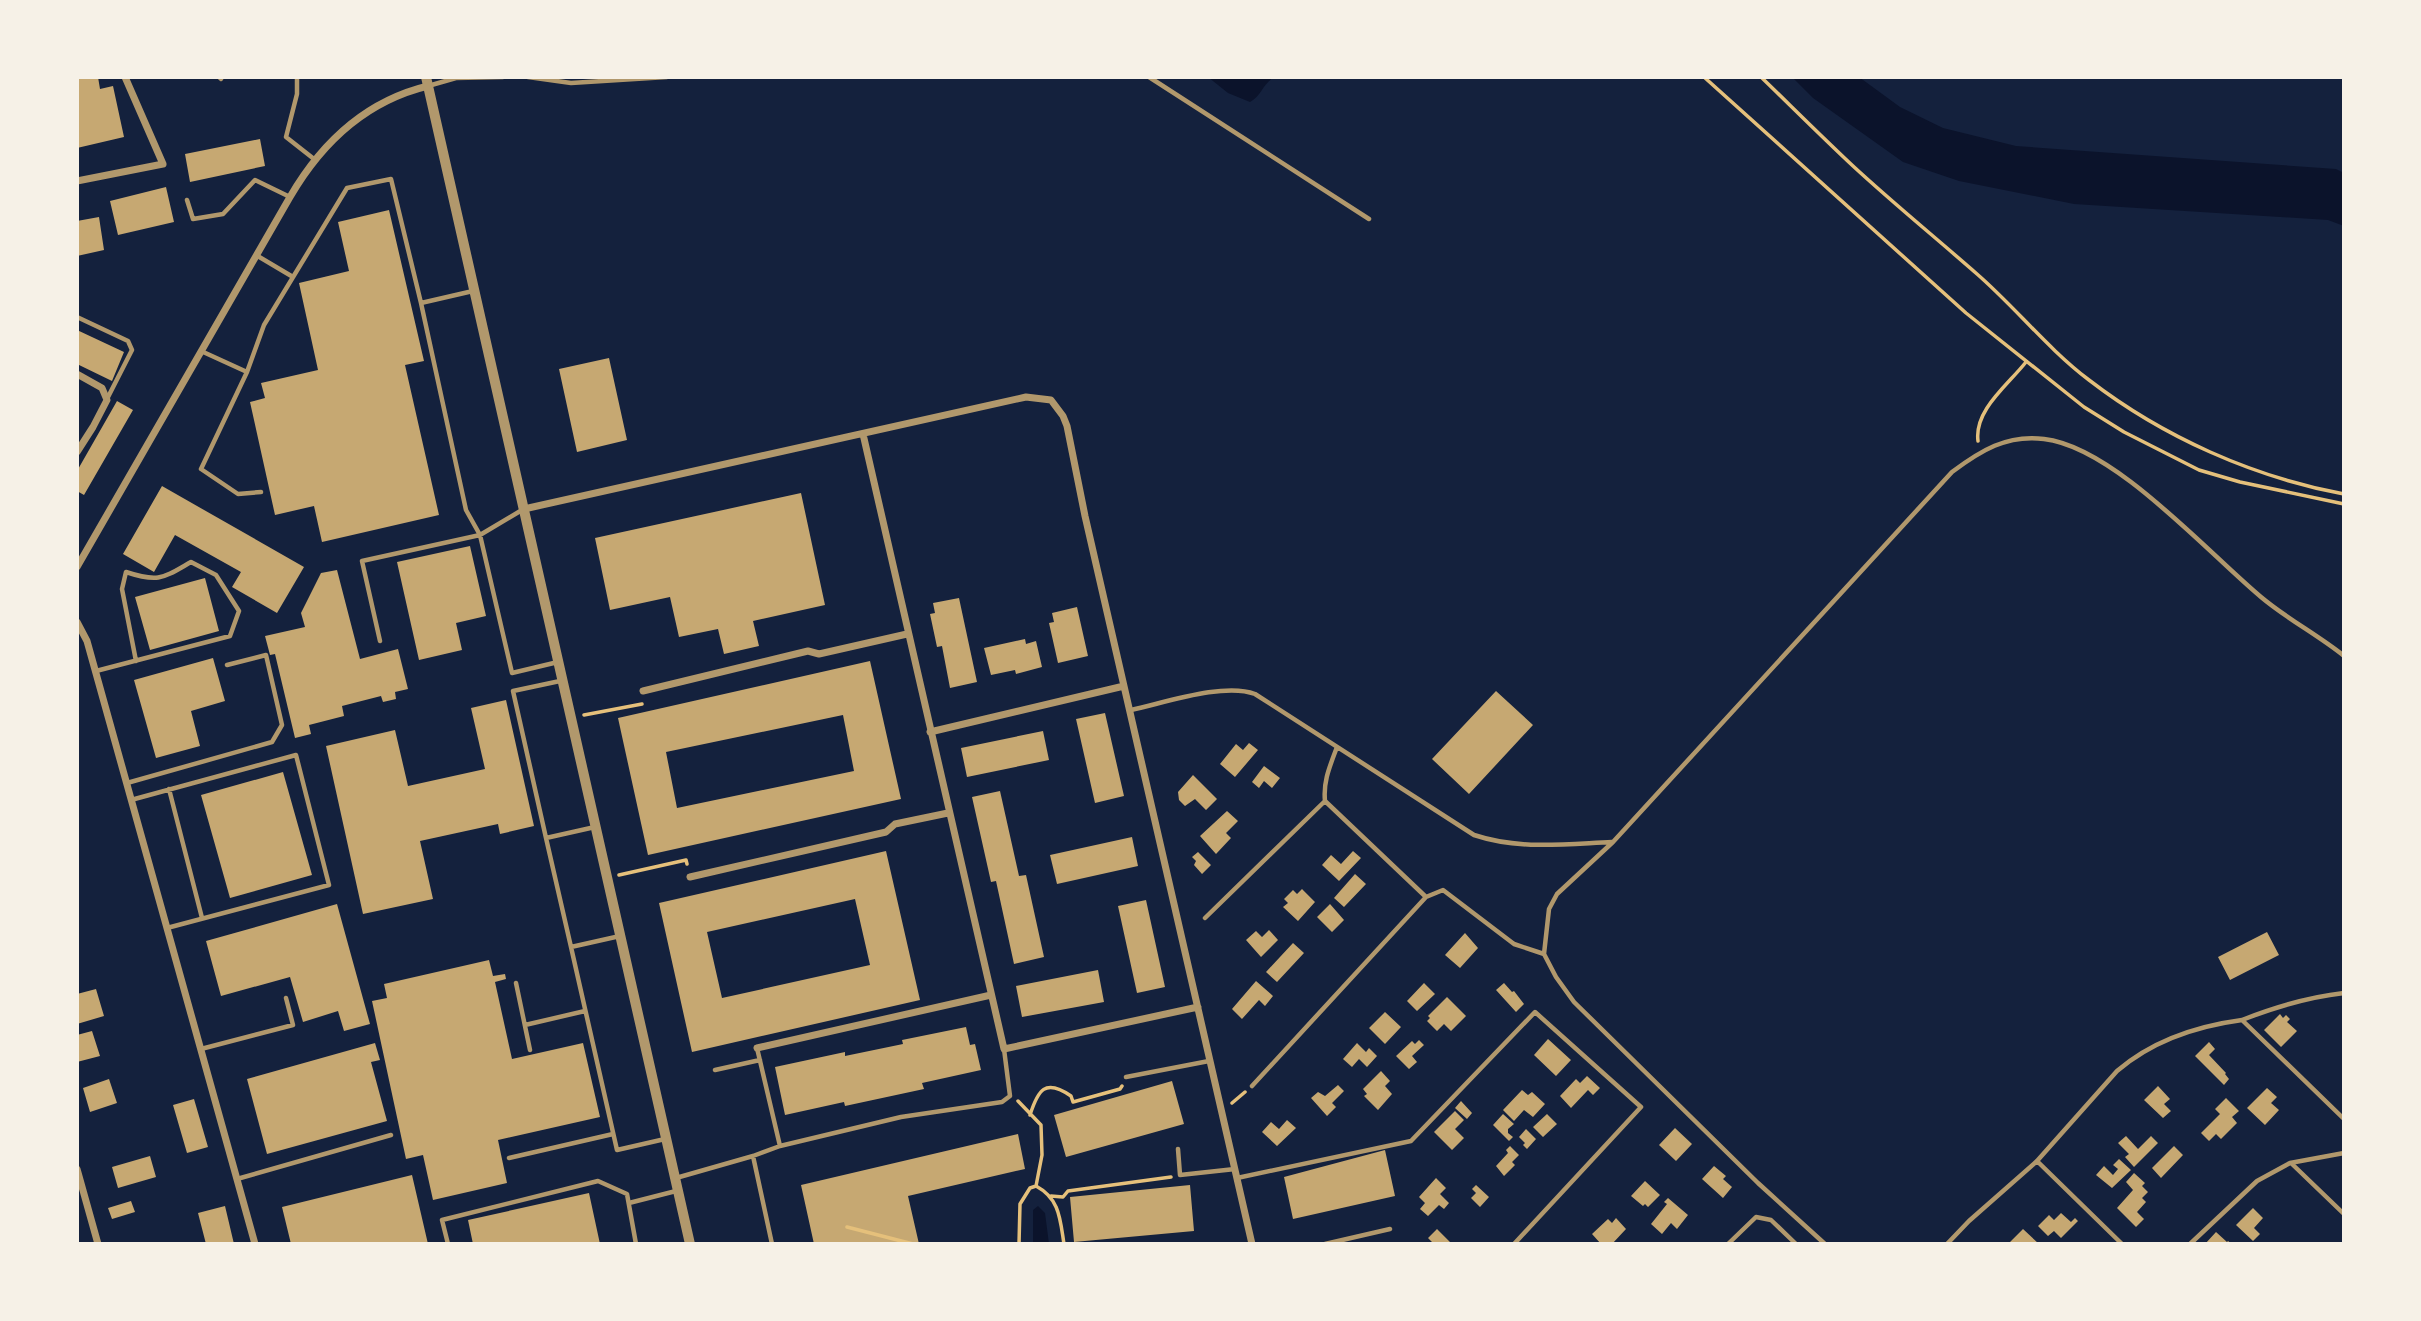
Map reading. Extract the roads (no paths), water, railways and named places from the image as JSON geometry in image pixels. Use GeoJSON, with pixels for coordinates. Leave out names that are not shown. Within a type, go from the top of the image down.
{"type":"FeatureCollection","features":[{"type":"Feature","properties":{"kind":"street"},"geometry":{"type":"LineString","coordinates":[[77,181],[163,164],[125,77]]}},
{"type":"Feature","properties":{"kind":"street"},"geometry":{"type":"LineString","coordinates":[[77,567],[314,159],[336,135],[375,106],[427,82],[690,1244]]}},
{"type":"Feature","properties":{"kind":"street"},"geometry":{"type":"LineString","coordinates":[[77,374],[102,388],[107,400],[77,452]]}},
{"type":"Feature","properties":{"kind":"street"},"geometry":{"type":"LineString","coordinates":[[524,509],[1026,397],[1051,400],[1067,426],[1252,1244]]}},
{"type":"Feature","properties":{"kind":"street"},"geometry":{"type":"LineString","coordinates":[[863,434],[1004,1049],[1198,1007]]}},
{"type":"Feature","properties":{"kind":"street"},"geometry":{"type":"LineString","coordinates":[[77,622],[87,641],[255,1244]]}},
{"type":"Feature","properties":{"kind":"street"},"geometry":{"type":"LineString","coordinates":[[643,691],[808,651],[819,654],[907,634]]}},
{"type":"Feature","properties":{"kind":"street"},"geometry":{"type":"LineString","coordinates":[[930,732],[1124,686]]}},
{"type":"Feature","properties":{"kind":"street"},"geometry":{"type":"LineString","coordinates":[[690,877],[886,832],[895,824],[948,813]]}},
{"type":"Feature","properties":{"kind":"street"},"geometry":{"type":"LineString","coordinates":[[757,1048],[991,995]]}},
{"type":"Feature","properties":{"kind":"street"},"geometry":{"type":"LineString","coordinates":[[77,1169],[98,1244]]}},
{"type":"Feature","properties":{"kind":"lane"},"geometry":{"type":"LineString","coordinates":[[297,77],[297,94],[286,136],[314,159]]}},
{"type":"Feature","properties":{"kind":"lane"},"geometry":{"type":"LineString","coordinates":[[427,82],[503,77]]}},
{"type":"Feature","properties":{"kind":"lane"},"geometry":{"type":"LineString","coordinates":[[528,77],[572,83],[667,77]]}},
{"type":"Feature","properties":{"kind":"lane"},"geometry":{"type":"LineString","coordinates":[[1149,77],[1369,219]]}},
{"type":"Feature","properties":{"kind":"lane"},"geometry":{"type":"LineString","coordinates":[[261,492],[238,494],[201,469],[247,372],[264,325],[347,188],[391,179],[466,510],[480,535],[512,673],[559,662]]}},
{"type":"Feature","properties":{"kind":"lane"},"geometry":{"type":"LineString","coordinates":[[187,200],[193,219],[223,214],[255,180],[290,197]]}},
{"type":"Feature","properties":{"kind":"lane"},"geometry":{"type":"LineString","coordinates":[[256,256],[293,277]]}},
{"type":"Feature","properties":{"kind":"lane"},"geometry":{"type":"LineString","coordinates":[[421,303],[474,290]]}},
{"type":"Feature","properties":{"kind":"lane"},"geometry":{"type":"LineString","coordinates":[[77,317],[128,341],[132,350],[107,400]]}},
{"type":"Feature","properties":{"kind":"lane"},"geometry":{"type":"LineString","coordinates":[[201,351],[247,372]]}},
{"type":"Feature","properties":{"kind":"lane"},"geometry":{"type":"LineString","coordinates":[[1825,1244],[1758,1183],[1574,1002],[1544,954],[1549,909],[1557,894],[1613,842],[1952,472],[1980,452],[2008,440],[2046,439],[2091,455],[2128,480],[2217,555],[2262,598],[2344,656]]}},
{"type":"Feature","properties":{"kind":"lane"},"geometry":{"type":"LineString","coordinates":[[380,641],[362,561],[480,535],[524,509]]}},
{"type":"Feature","properties":{"kind":"lane"},"geometry":{"type":"LineString","coordinates":[[95,671],[136,661],[230,636],[239,611],[216,575],[191,562],[161,579],[126,572],[122,589],[136,661]]}},
{"type":"Feature","properties":{"kind":"lane"},"geometry":{"type":"LineString","coordinates":[[127,783],[272,742],[282,725],[266,655],[227,665]]}},
{"type":"Feature","properties":{"kind":"lane"},"geometry":{"type":"LineString","coordinates":[[562,680],[513,691],[585,1011],[617,1150],[666,1139]]}},
{"type":"Feature","properties":{"kind":"lane"},"geometry":{"type":"LineString","coordinates":[[1131,710],[1224,690],[1245,691],[1255,694],[1474,835],[1522,846],[1613,842]]}},
{"type":"Feature","properties":{"kind":"lane"},"geometry":{"type":"LineString","coordinates":[[1337,747],[1326,776],[1325,801],[1426,897]]}},
{"type":"Feature","properties":{"kind":"lane"},"geometry":{"type":"LineString","coordinates":[[131,800],[296,755],[329,885],[167,928]]}},
{"type":"Feature","properties":{"kind":"lane"},"geometry":{"type":"LineString","coordinates":[[169,789],[202,918]]}},
{"type":"Feature","properties":{"kind":"lane"},"geometry":{"type":"LineString","coordinates":[[1205,918],[1325,801]]}},
{"type":"Feature","properties":{"kind":"lane"},"geometry":{"type":"LineString","coordinates":[[546,838],[595,827]]}},
{"type":"Feature","properties":{"kind":"lane"},"geometry":{"type":"LineString","coordinates":[[1252,1086],[1426,897],[1443,890],[1514,944],[1544,954]]}},
{"type":"Feature","properties":{"kind":"lane"},"geometry":{"type":"LineString","coordinates":[[571,947],[620,936]]}},
{"type":"Feature","properties":{"kind":"lane"},"geometry":{"type":"LineString","coordinates":[[516,983],[530,1049]]}},
{"type":"Feature","properties":{"kind":"lane"},"geometry":{"type":"LineString","coordinates":[[1947,1244],[2037,1161],[2131,1059],[2210,1024],[2242,1020],[2270,1009],[2324,995],[2344,993]]}},
{"type":"Feature","properties":{"kind":"lane"},"geometry":{"type":"LineString","coordinates":[[201,1049],[293,1025],[286,998]]}},
{"type":"Feature","properties":{"kind":"lane"},"geometry":{"type":"LineString","coordinates":[[525,1025],[585,1011]]}},
{"type":"Feature","properties":{"kind":"lane"},"geometry":{"type":"LineString","coordinates":[[1237,1178],[1411,1141],[1535,1012],[1642,1107],[1514,1244]]}},
{"type":"Feature","properties":{"kind":"lane"},"geometry":{"type":"LineString","coordinates":[[2242,1020],[2344,1119]]}},
{"type":"Feature","properties":{"kind":"lane"},"geometry":{"type":"LineString","coordinates":[[757,1048],[780,1146]]}},
{"type":"Feature","properties":{"kind":"lane"},"geometry":{"type":"LineString","coordinates":[[675,1179],[780,1146],[901,1117],[1002,1101],[1010,1096],[1004,1049]]}},
{"type":"Feature","properties":{"kind":"lane"},"geometry":{"type":"LineString","coordinates":[[715,1070],[760,1060]]}},
{"type":"Feature","properties":{"kind":"lane"},"geometry":{"type":"LineString","coordinates":[[1126,1077],[1209,1061]]}},
{"type":"Feature","properties":{"kind":"lane"},"geometry":{"type":"LineString","coordinates":[[509,1158],[613,1134]]}},
{"type":"Feature","properties":{"kind":"lane"},"geometry":{"type":"LineString","coordinates":[[237,1179],[391,1135]]}},
{"type":"Feature","properties":{"kind":"lane"},"geometry":{"type":"LineString","coordinates":[[1178,1149],[1180,1175],[1235,1169]]}},
{"type":"Feature","properties":{"kind":"lane"},"geometry":{"type":"LineString","coordinates":[[2190,1244],[2257,1181],[2291,1163],[2344,1153]]}},
{"type":"Feature","properties":{"kind":"lane"},"geometry":{"type":"LineString","coordinates":[[753,1156],[772,1244]]}},
{"type":"Feature","properties":{"kind":"lane"},"geometry":{"type":"LineString","coordinates":[[2037,1161],[2122,1244]]}},
{"type":"Feature","properties":{"kind":"lane"},"geometry":{"type":"LineString","coordinates":[[2291,1163],[2344,1214]]}},
{"type":"Feature","properties":{"kind":"lane"},"geometry":{"type":"LineString","coordinates":[[448,1244],[442,1220],[598,1181],[627,1194],[636,1244]]}},
{"type":"Feature","properties":{"kind":"lane"},"geometry":{"type":"LineString","coordinates":[[629,1203],[678,1191]]}},
{"type":"Feature","properties":{"kind":"lane"},"geometry":{"type":"LineString","coordinates":[[1728,1244],[1756,1217],[1771,1220],[1796,1244]]}},
{"type":"Feature","properties":{"kind":"lane"},"geometry":{"type":"LineString","coordinates":[[1325,1244],[1390,1229]]}},
{"type":"Feature","properties":{"kind":"water"},"geometry":{"type":"Polygon","coordinates":[[[1208,77],[1274,77],[1250,102],[1228,93],[1208,77]]]}},
{"type":"Feature","properties":{"kind":"water"},"geometry":{"type":"Polygon","coordinates":[[[1792,77],[1859,77],[1900,107],[1943,128],[2016,146],[2336,169],[2344,173],[2344,226],[2328,220],[2074,204],[1959,181],[1903,162],[1813,98],[1792,77]]]}},
{"type":"Feature","properties":{"kind":"water"},"geometry":{"type":"Polygon","coordinates":[[[1038,1206],[1045,1213],[1049,1244],[1033,1244],[1033,1210],[1038,1206]]]}}]}
